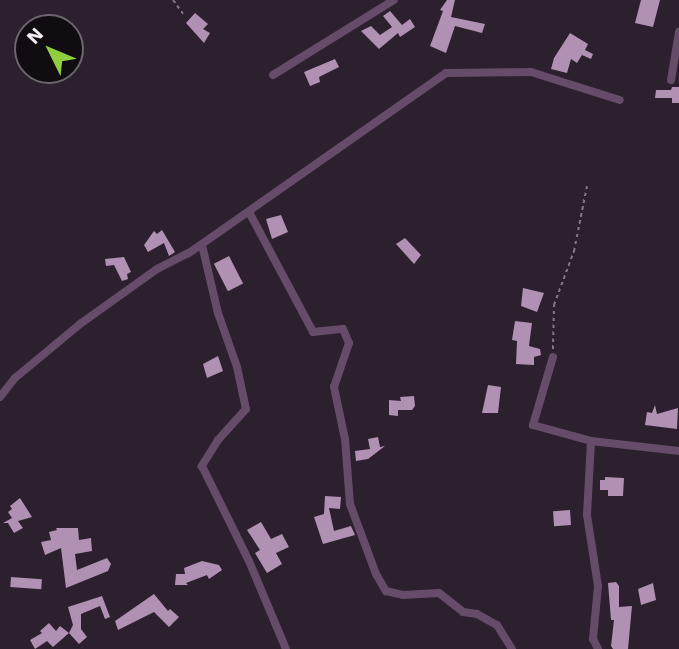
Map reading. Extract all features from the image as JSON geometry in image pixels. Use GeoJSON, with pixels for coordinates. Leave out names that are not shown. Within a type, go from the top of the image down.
{"type":"FeatureCollection","features":[{"type":"Feature","properties":{"kind":"street"},"geometry":{"type":"LineString","coordinates":[[273,75],[346,33],[365,16],[394,0]]}},
{"type":"Feature","properties":{"kind":"street"},"geometry":{"type":"LineString","coordinates":[[671,80],[679,32]]}},
{"type":"Feature","properties":{"kind":"street"},"geometry":{"type":"LineString","coordinates":[[0,397],[15,378],[80,324],[157,269],[202,245],[446,73],[531,72],[620,100]]}},
{"type":"Feature","properties":{"kind":"street"},"geometry":{"type":"LineString","coordinates":[[249,212],[313,332],[343,330],[349,343],[334,387],[345,439],[351,504],[376,573],[386,591],[403,595],[439,593],[463,612],[477,614],[497,625],[512,649]]}},
{"type":"Feature","properties":{"kind":"street"},"geometry":{"type":"LineString","coordinates":[[202,245],[218,313],[237,367],[246,409],[218,440],[202,466],[250,561],[286,649]]}},
{"type":"Feature","properties":{"kind":"street"},"geometry":{"type":"LineString","coordinates":[[553,357],[533,425],[591,441],[679,451]]}},
{"type":"Feature","properties":{"kind":"street"},"geometry":{"type":"LineString","coordinates":[[591,441],[587,515],[597,586],[593,639],[598,649]]}},
{"type":"Feature","properties":{"kind":"path"},"geometry":{"type":"LineString","coordinates":[[173,0],[183,14]]}},
{"type":"Feature","properties":{"kind":"path"},"geometry":{"type":"LineString","coordinates":[[553,357],[554,304],[574,251],[587,186]]}},
{"type":"Feature","properties":{"kind":"building"},"geometry":{"type":"Polygon","coordinates":[[[447,0],[455,0],[451,17],[485,24],[482,33],[455,26],[446,53],[430,46],[443,11],[440,10],[447,0]]]}},
{"type":"Feature","properties":{"kind":"building"},"geometry":{"type":"Polygon","coordinates":[[[641,0],[660,0],[653,27],[635,23],[641,0]]]}},
{"type":"Feature","properties":{"kind":"building"},"geometry":{"type":"Polygon","coordinates":[[[390,11],[402,25],[410,19],[415,27],[400,37],[398,33],[379,49],[361,31],[371,26],[380,35],[392,27],[383,16],[390,11]]]}},
{"type":"Feature","properties":{"kind":"building"},"geometry":{"type":"Polygon","coordinates":[[[195,13],[208,24],[203,29],[210,33],[204,43],[186,23],[195,13]]]}},
{"type":"Feature","properties":{"kind":"building"},"geometry":{"type":"Polygon","coordinates":[[[570,33],[588,44],[585,50],[593,54],[591,59],[582,55],[577,63],[571,59],[567,73],[551,69],[554,58],[570,33]]]}},
{"type":"Feature","properties":{"kind":"building"},"geometry":{"type":"Polygon","coordinates":[[[335,59],[339,67],[319,77],[320,82],[310,86],[304,72],[335,59]]]}},
{"type":"Feature","properties":{"kind":"building"},"geometry":{"type":"Polygon","coordinates":[[[672,87],[679,87],[679,103],[672,103],[672,98],[655,98],[656,90],[671,90],[672,87]]]}},
{"type":"Feature","properties":{"kind":"building"},"geometry":{"type":"Polygon","coordinates":[[[281,215],[288,232],[272,239],[266,219],[281,215]]]}},
{"type":"Feature","properties":{"kind":"building"},"geometry":{"type":"Polygon","coordinates":[[[162,230],[175,252],[169,256],[164,243],[148,252],[144,245],[154,231],[157,234],[162,230]]]}},
{"type":"Feature","properties":{"kind":"building"},"geometry":{"type":"Polygon","coordinates":[[[405,238],[421,255],[414,264],[396,244],[405,238]]]}},
{"type":"Feature","properties":{"kind":"building"},"geometry":{"type":"Polygon","coordinates":[[[229,256],[243,284],[228,291],[214,264],[229,256]]]}},
{"type":"Feature","properties":{"kind":"building"},"geometry":{"type":"Polygon","coordinates":[[[124,257],[131,272],[127,274],[128,279],[122,281],[114,265],[106,266],[105,259],[124,257]]]}},
{"type":"Feature","properties":{"kind":"building"},"geometry":{"type":"Polygon","coordinates":[[[523,288],[544,293],[537,312],[521,306],[523,288]]]}},
{"type":"Feature","properties":{"kind":"building"},"geometry":{"type":"Polygon","coordinates":[[[515,321],[532,323],[529,346],[540,349],[541,355],[534,357],[534,365],[516,364],[517,341],[512,340],[515,321]]]}},
{"type":"Feature","properties":{"kind":"building"},"geometry":{"type":"Polygon","coordinates":[[[218,356],[223,371],[207,378],[203,364],[218,356]]]}},
{"type":"Feature","properties":{"kind":"building"},"geometry":{"type":"Polygon","coordinates":[[[488,385],[501,387],[498,413],[482,413],[488,385]]]}},
{"type":"Feature","properties":{"kind":"building"},"geometry":{"type":"Polygon","coordinates":[[[414,396],[415,406],[412,410],[398,410],[398,416],[389,415],[389,400],[401,401],[400,397],[414,396]]]}},
{"type":"Feature","properties":{"kind":"building"},"geometry":{"type":"Polygon","coordinates":[[[655,405],[657,414],[678,408],[677,429],[645,425],[647,412],[652,413],[655,405]]]}},
{"type":"Feature","properties":{"kind":"building"},"geometry":{"type":"Polygon","coordinates":[[[378,437],[380,447],[385,446],[368,459],[356,461],[355,451],[370,449],[368,439],[378,437]]]}},
{"type":"Feature","properties":{"kind":"building"},"geometry":{"type":"Polygon","coordinates":[[[605,477],[624,478],[623,496],[608,496],[608,490],[600,490],[600,480],[605,480],[605,477]]]}},
{"type":"Feature","properties":{"kind":"building"},"geometry":{"type":"Polygon","coordinates":[[[325,496],[341,497],[340,509],[329,508],[334,531],[351,526],[355,535],[323,544],[314,517],[324,514],[325,496]]]}},
{"type":"Feature","properties":{"kind":"building"},"geometry":{"type":"Polygon","coordinates":[[[20,498],[32,517],[18,521],[23,528],[14,533],[8,523],[3,523],[12,518],[8,512],[12,509],[10,506],[20,498]]]}},
{"type":"Feature","properties":{"kind":"building"},"geometry":{"type":"Polygon","coordinates":[[[570,510],[571,525],[554,526],[553,511],[570,510]]]}},
{"type":"Feature","properties":{"kind":"building"},"geometry":{"type":"Polygon","coordinates":[[[261,522],[271,539],[282,534],[289,547],[276,553],[282,564],[267,573],[255,553],[260,550],[247,530],[261,522]]]}},
{"type":"Feature","properties":{"kind":"building"},"geometry":{"type":"Polygon","coordinates":[[[56,528],[78,528],[79,540],[91,538],[92,551],[75,554],[77,570],[107,558],[111,564],[108,571],[66,588],[61,548],[45,555],[41,542],[51,540],[49,532],[57,530],[56,528]]]}},
{"type":"Feature","properties":{"kind":"building"},"geometry":{"type":"Polygon","coordinates":[[[202,561],[219,565],[222,570],[209,579],[207,575],[186,583],[188,585],[175,585],[176,574],[185,574],[184,568],[202,561]]]}},
{"type":"Feature","properties":{"kind":"building"},"geometry":{"type":"Polygon","coordinates":[[[11,577],[42,579],[41,589],[10,587],[11,577]]]}},
{"type":"Feature","properties":{"kind":"building"},"geometry":{"type":"Polygon","coordinates":[[[616,582],[619,586],[619,607],[632,606],[628,649],[613,649],[611,646],[614,620],[611,620],[608,583],[616,582]]]}},
{"type":"Feature","properties":{"kind":"building"},"geometry":{"type":"Polygon","coordinates":[[[653,583],[656,600],[641,605],[638,589],[653,583]]]}},
{"type":"Feature","properties":{"kind":"building"},"geometry":{"type":"Polygon","coordinates":[[[154,594],[168,611],[170,609],[179,617],[169,627],[154,612],[118,630],[115,621],[154,594]]]}},
{"type":"Feature","properties":{"kind":"building"},"geometry":{"type":"Polygon","coordinates":[[[102,596],[110,617],[105,619],[100,606],[81,614],[81,629],[87,637],[79,644],[69,633],[73,625],[68,607],[102,596]]]}},
{"type":"Feature","properties":{"kind":"building"},"geometry":{"type":"Polygon","coordinates":[[[49,623],[56,631],[60,626],[69,633],[53,647],[47,641],[35,649],[30,640],[42,633],[40,631],[49,623]]]}}]}
